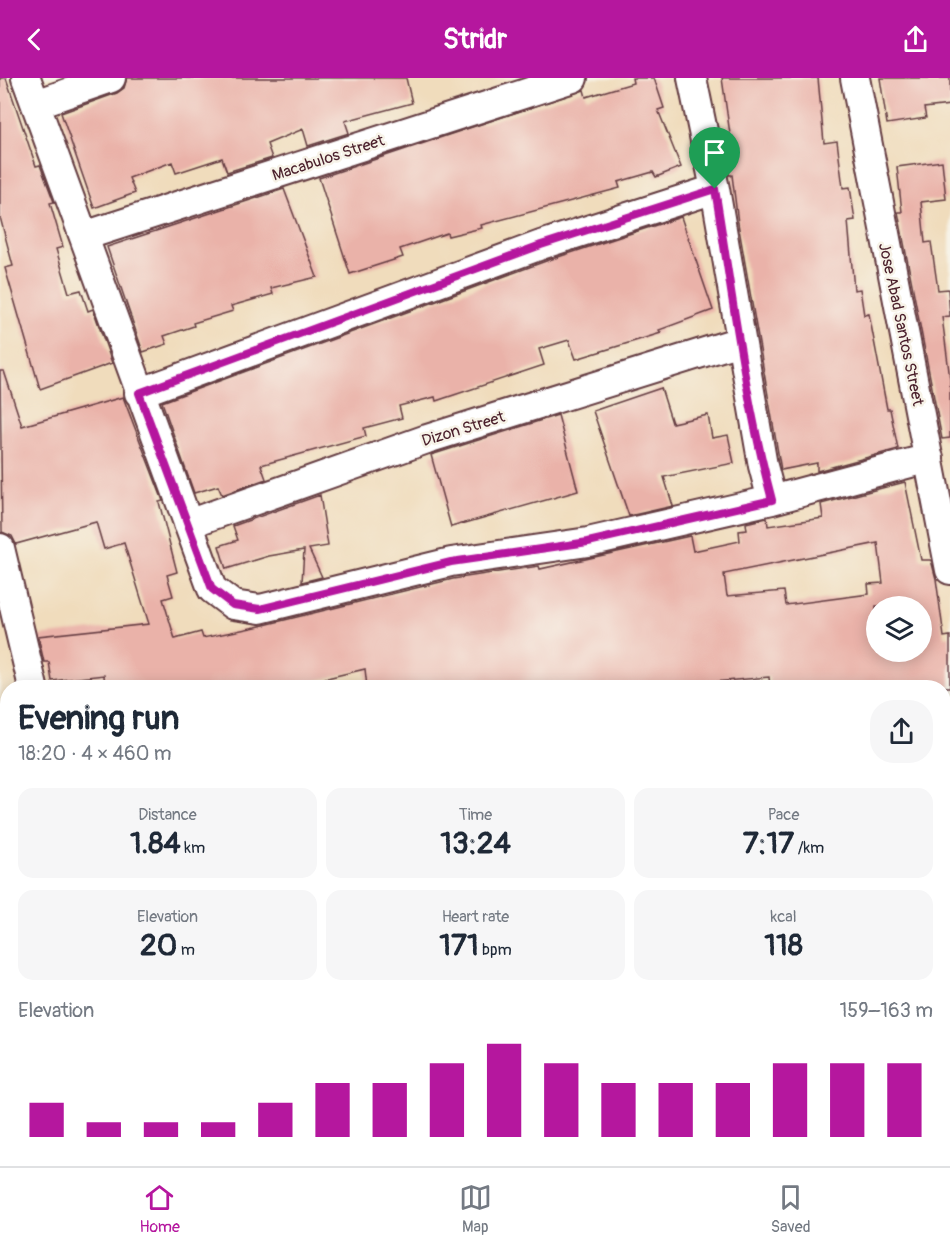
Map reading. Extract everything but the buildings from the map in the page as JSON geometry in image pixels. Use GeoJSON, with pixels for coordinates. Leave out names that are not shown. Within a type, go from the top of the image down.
{"type":"FeatureCollection","features":[{"type":"Feature","properties":{"kind":"street"},"geometry":{"type":"LineString","coordinates":[[111,78],[31,91],[202,564],[212,589],[233,605],[260,609],[451,562],[588,542],[772,500],[929,458]]}},
{"type":"Feature","properties":{"kind":"street","name":"Macabulos Street"},"geometry":{"type":"LineString","coordinates":[[84,236],[573,78]]}},
{"type":"Feature","properties":{"kind":"street"},"geometry":{"type":"LineString","coordinates":[[692,78],[715,189],[763,466],[772,500]]}},
{"type":"Feature","properties":{"kind":"street","name":"Jose Abad Santos Street"},"geometry":{"type":"LineString","coordinates":[[855,78],[893,286],[950,570]]}},
{"type":"Feature","properties":{"kind":"street"},"geometry":{"type":"LineString","coordinates":[[139,393],[541,245],[715,189]]}},
{"type":"Feature","properties":{"kind":"street","name":"Dizon Street"},"geometry":{"type":"LineString","coordinates":[[188,524],[427,439],[740,341]]}},
{"type":"Feature","properties":{"kind":"street"},"geometry":{"type":"LineString","coordinates":[[0,548],[31,680]]}},
{"type":"Feature","properties":{"kind":"route"},"geometry":{"type":"LineString","coordinates":[[715,189],[740,341],[763,466],[772,500],[588,542],[451,562],[260,609],[233,605],[212,589],[139,393],[541,245],[715,189]]}}]}
